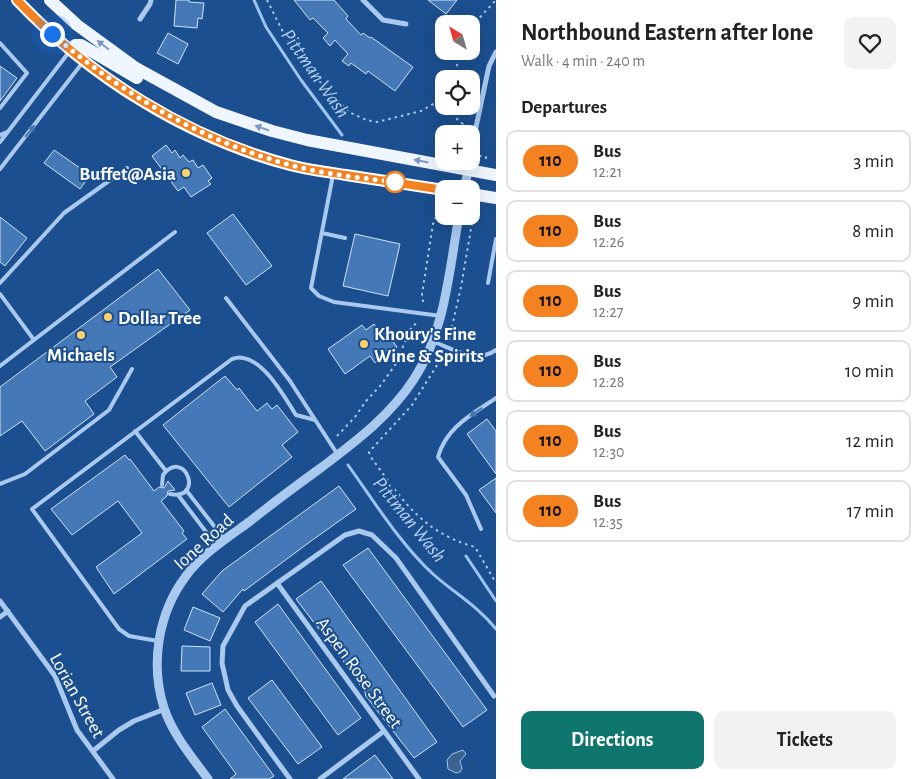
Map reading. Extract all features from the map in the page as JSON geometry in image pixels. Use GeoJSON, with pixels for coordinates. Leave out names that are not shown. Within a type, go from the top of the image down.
{"type":"FeatureCollection","features":[{"type":"Feature","properties":{"kind":"main road"},"geometry":{"type":"LineString","coordinates":[[17,0],[70,50],[127,91],[159,111],[213,137],[260,156],[291,165],[435,189]]}},
{"type":"Feature","properties":{"kind":"main road"},"geometry":{"type":"LineString","coordinates":[[50,0],[84,30],[136,68],[216,112],[272,131],[307,140],[435,156]]}},
{"type":"Feature","properties":{"kind":"main road"},"geometry":{"type":"LineString","coordinates":[[70,50],[81,45],[196,111],[216,112]]}},
{"type":"Feature","properties":{"kind":"main road"},"geometry":{"type":"LineString","coordinates":[[480,196],[496,198]]}},
{"type":"Feature","properties":{"kind":"street"},"geometry":{"type":"LineString","coordinates":[[140,19],[151,0]]}},
{"type":"Feature","properties":{"kind":"street"},"geometry":{"type":"LineString","coordinates":[[363,0],[383,20],[406,24]]}},
{"type":"Feature","properties":{"kind":"street"},"geometry":{"type":"LineString","coordinates":[[476,125],[489,66],[496,52]]}},
{"type":"Feature","properties":{"kind":"street","name":"Ione Road"},"geometry":{"type":"LineString","coordinates":[[208,779],[176,735],[165,710],[158,681],[158,641],[165,614],[172,598],[186,575],[216,546],[354,444],[387,414],[414,380],[425,359],[441,316],[457,225]]}},
{"type":"Feature","properties":{"kind":"street"},"geometry":{"type":"LineString","coordinates":[[290,779],[236,706],[228,690],[222,663],[223,646],[245,606],[345,534],[359,532],[372,535],[396,558],[494,696]]}},
{"type":"Feature","properties":{"kind":"street","name":"Aspen Rose Street"},"geometry":{"type":"LineString","coordinates":[[277,583],[419,779]]}},
{"type":"Feature","properties":{"kind":"street","name":"Lorian Street"},"geometry":{"type":"LineString","coordinates":[[0,601],[55,676],[77,730],[113,779]]}},
{"type":"Feature","properties":{"kind":"street"},"geometry":{"type":"LineString","coordinates":[[0,617],[8,611]]}},
{"type":"Feature","properties":{"kind":"street"},"geometry":{"type":"LineString","coordinates":[[93,751],[119,730],[134,721],[165,710]]}},
{"type":"Feature","properties":{"kind":"street"},"geometry":{"type":"LineString","coordinates":[[320,779],[384,731]]}},
{"type":"Feature","properties":{"kind":"lane"},"geometry":{"type":"LineString","coordinates":[[0,43],[27,73],[0,108]]}},
{"type":"Feature","properties":{"kind":"lane"},"geometry":{"type":"LineString","coordinates":[[0,142],[70,50]]}},
{"type":"Feature","properties":{"kind":"lane"},"geometry":{"type":"LineString","coordinates":[[0,169],[84,60]]}},
{"type":"Feature","properties":{"kind":"lane"},"geometry":{"type":"LineString","coordinates":[[0,135],[7,132]]}},
{"type":"Feature","properties":{"kind":"lane"},"geometry":{"type":"LineString","coordinates":[[0,283],[64,213],[127,168]]}},
{"type":"Feature","properties":{"kind":"lane"},"geometry":{"type":"LineString","coordinates":[[334,173],[311,288],[319,296],[334,302],[441,316]]}},
{"type":"Feature","properties":{"kind":"lane"},"geometry":{"type":"LineString","coordinates":[[0,366],[175,232]]}},
{"type":"Feature","properties":{"kind":"lane"},"geometry":{"type":"LineString","coordinates":[[322,233],[345,238]]}},
{"type":"Feature","properties":{"kind":"lane"},"geometry":{"type":"LineString","coordinates":[[488,282],[496,239]]}},
{"type":"Feature","properties":{"kind":"lane"},"geometry":{"type":"LineString","coordinates":[[0,294],[34,340]]}},
{"type":"Feature","properties":{"kind":"lane"},"geometry":{"type":"LineString","coordinates":[[226,298],[290,381],[338,455]]}},
{"type":"Feature","properties":{"kind":"lane"},"geometry":{"type":"LineString","coordinates":[[432,341],[477,357],[496,350]]}},
{"type":"Feature","properties":{"kind":"lane"},"geometry":{"type":"LineString","coordinates":[[158,641],[128,636],[119,630],[32,509],[232,359],[242,357],[252,360],[263,369],[296,415],[315,420]]}},
{"type":"Feature","properties":{"kind":"lane"},"geometry":{"type":"LineString","coordinates":[[0,484],[25,474],[109,410],[132,369]]}},
{"type":"Feature","properties":{"kind":"lane"},"geometry":{"type":"LineString","coordinates":[[481,529],[466,495],[438,457],[441,444],[456,426],[496,398]]}},
{"type":"Feature","properties":{"kind":"lane"},"geometry":{"type":"LineString","coordinates":[[135,431],[166,471]]}},
{"type":"Feature","properties":{"kind":"lane"},"geometry":{"type":"LineString","coordinates":[[162,485],[162,479],[166,471],[174,467],[187,473],[190,482],[186,490],[178,495],[170,494]]}},
{"type":"Feature","properties":{"kind":"lane"},"geometry":{"type":"LineString","coordinates":[[186,490],[224,540]]}},
{"type":"Feature","properties":{"kind":"lane"},"geometry":{"type":"LineString","coordinates":[[178,495],[216,546]]}},
{"type":"Feature","properties":{"kind":"path"},"geometry":{"type":"LineString","coordinates":[[267,0],[296,56],[350,112],[366,120],[377,122],[421,111],[435,103]]}},
{"type":"Feature","properties":{"kind":"path"},"geometry":{"type":"LineString","coordinates":[[480,17],[496,0]]}},
{"type":"Feature","properties":{"kind":"path"},"geometry":{"type":"LineString","coordinates":[[454,115],[462,125]]}},
{"type":"Feature","properties":{"kind":"path"},"geometry":{"type":"LineString","coordinates":[[480,159],[486,157],[490,174]]}},
{"type":"Feature","properties":{"kind":"path"},"geometry":{"type":"LineString","coordinates":[[423,302],[422,294],[435,219]]}},
{"type":"Feature","properties":{"kind":"path"},"geometry":{"type":"LineString","coordinates":[[472,225],[461,288],[447,347],[412,406],[369,452],[405,503],[417,516],[456,542],[475,547],[496,584]]}},
{"type":"Feature","properties":{"kind":"path"},"geometry":{"type":"LineString","coordinates":[[337,436],[355,417],[366,400],[381,385],[395,365],[412,326],[418,323]]}},
{"type":"Feature","properties":{"kind":"water"},"geometry":{"type":"Polygon","coordinates":[[[463,750],[466,754],[460,761],[462,769],[460,772],[456,773],[448,769],[447,760],[452,754],[463,750]]]}},
{"type":"Feature","properties":{"kind":"building"},"geometry":{"type":"Polygon","coordinates":[[[176,0],[204,3],[202,19],[198,18],[197,28],[174,26],[176,0]]]}},
{"type":"Feature","properties":{"kind":"building"},"geometry":{"type":"Polygon","coordinates":[[[294,0],[334,0],[348,16],[346,19],[361,35],[363,33],[371,37],[413,67],[395,91],[368,71],[366,74],[351,63],[349,66],[342,61],[348,54],[335,40],[330,46],[323,38],[328,33],[313,18],[310,20],[294,0]]]}},
{"type":"Feature","properties":{"kind":"building"},"geometry":{"type":"Polygon","coordinates":[[[428,0],[457,0],[446,14],[428,0]]]}},
{"type":"Feature","properties":{"kind":"building"},"geometry":{"type":"Polygon","coordinates":[[[168,33],[188,44],[178,64],[157,53],[168,33]]]}},
{"type":"Feature","properties":{"kind":"building"},"geometry":{"type":"Polygon","coordinates":[[[0,66],[17,78],[0,101],[0,66]]]}},
{"type":"Feature","properties":{"kind":"building","name":"Buffet@Asia"},"geometry":{"type":"Polygon","coordinates":[[[166,145],[172,153],[175,150],[180,158],[183,155],[189,162],[193,160],[198,168],[203,165],[212,178],[208,181],[211,184],[191,197],[184,187],[178,191],[152,156],[166,145]]]}},
{"type":"Feature","properties":{"kind":"building"},"geometry":{"type":"Polygon","coordinates":[[[54,150],[90,175],[80,189],[44,163],[54,150]]]}},
{"type":"Feature","properties":{"kind":"building"},"geometry":{"type":"Polygon","coordinates":[[[233,214],[272,266],[246,285],[207,233],[233,214]]]}},
{"type":"Feature","properties":{"kind":"building"},"geometry":{"type":"Polygon","coordinates":[[[0,217],[27,238],[5,266],[0,262],[0,217]]]}},
{"type":"Feature","properties":{"kind":"building"},"geometry":{"type":"Polygon","coordinates":[[[355,234],[400,244],[388,296],[343,286],[355,234]]]}},
{"type":"Feature","properties":{"kind":"building"},"geometry":{"type":"Polygon","coordinates":[[[158,269],[190,310],[110,367],[117,377],[85,401],[94,414],[45,451],[22,421],[0,436],[0,387],[158,269]]]}},
{"type":"Feature","properties":{"kind":"building"},"geometry":{"type":"Polygon","coordinates":[[[374,324],[379,332],[384,328],[397,347],[375,363],[370,356],[345,374],[328,349],[362,325],[366,330],[374,324]]]}},
{"type":"Feature","properties":{"kind":"building"},"geometry":{"type":"Polygon","coordinates":[[[225,376],[237,390],[239,388],[257,411],[267,403],[272,409],[277,405],[298,432],[282,445],[292,457],[229,507],[163,425],[225,376]]]}},
{"type":"Feature","properties":{"kind":"building"},"geometry":{"type":"Polygon","coordinates":[[[487,419],[496,431],[496,474],[467,434],[487,419]]]}},
{"type":"Feature","properties":{"kind":"building"},"geometry":{"type":"Polygon","coordinates":[[[125,455],[154,491],[159,487],[164,488],[168,481],[175,490],[168,491],[167,496],[161,501],[184,531],[182,533],[187,539],[114,594],[96,567],[142,533],[118,501],[72,535],[51,509],[125,455]]]}},
{"type":"Feature","properties":{"kind":"building"},"geometry":{"type":"Polygon","coordinates":[[[496,478],[496,513],[479,490],[496,478]]]}},
{"type":"Feature","properties":{"kind":"building"},"geometry":{"type":"Polygon","coordinates":[[[339,486],[356,509],[244,591],[243,589],[223,612],[202,594],[222,571],[339,486]]]}},
{"type":"Feature","properties":{"kind":"building"},"geometry":{"type":"Polygon","coordinates":[[[368,548],[487,710],[463,727],[343,565],[368,548]]]}},
{"type":"Feature","properties":{"kind":"building"},"geometry":{"type":"Polygon","coordinates":[[[321,581],[437,742],[414,758],[365,695],[350,670],[296,599],[321,581]]]}},
{"type":"Feature","properties":{"kind":"building"},"geometry":{"type":"Polygon","coordinates":[[[278,604],[361,718],[338,735],[255,622],[278,604]]]}},
{"type":"Feature","properties":{"kind":"building"},"geometry":{"type":"Polygon","coordinates":[[[193,607],[220,618],[210,641],[184,630],[193,607]]]}},
{"type":"Feature","properties":{"kind":"building"},"geometry":{"type":"Polygon","coordinates":[[[182,646],[210,647],[210,671],[181,671],[182,646]]]}},
{"type":"Feature","properties":{"kind":"building"},"geometry":{"type":"Polygon","coordinates":[[[272,680],[322,747],[298,764],[248,698],[272,680]]]}},
{"type":"Feature","properties":{"kind":"building"},"geometry":{"type":"Polygon","coordinates":[[[212,683],[221,705],[195,715],[186,693],[212,683]]]}},
{"type":"Feature","properties":{"kind":"building"},"geometry":{"type":"Polygon","coordinates":[[[225,709],[274,776],[269,779],[230,779],[236,774],[202,727],[225,709]]]}},
{"type":"Feature","properties":{"kind":"building"},"geometry":{"type":"Polygon","coordinates":[[[375,755],[393,779],[343,779],[356,769],[375,755]]]}},
{"type":"Feature","properties":{"kind":"waterway","name":"Pittman Wash"},"geometry":{"type":"LineString","coordinates":[[254,0],[266,27],[301,80],[342,135]]}},
{"type":"Feature","properties":{"kind":"waterway","name":"Pittman Wash"},"geometry":{"type":"LineString","coordinates":[[348,465],[410,550],[433,574],[482,613],[496,629]]}},
{"type":"Feature","properties":{"kind":"waterway","name":"Pittman Wash"},"geometry":{"type":"LineString","coordinates":[[466,556],[496,601]]}},
{"type":"Feature","properties":{"kind":"bus line","name":"110"},"geometry":{"type":"LineString","coordinates":[[17,0],[70,50],[127,91],[159,111],[213,137],[260,156],[291,165],[435,189]]}},
{"type":"Feature","properties":{"kind":"place","name":"Buffet@Asia"},"geometry":{"type":"Point","coordinates":[186,173]}},
{"type":"Feature","properties":{"kind":"place","name":"Dollar Tree"},"geometry":{"type":"Point","coordinates":[108,317]}},
{"type":"Feature","properties":{"kind":"place","name":"Michaels"},"geometry":{"type":"Point","coordinates":[81,335]}},
{"type":"Feature","properties":{"kind":"place","name":"Khoury's Fine Wine & Spirits"},"geometry":{"type":"Point","coordinates":[364,344]}},
{"type":"Feature","properties":{"kind":"route"},"geometry":{"type":"LineString","coordinates":[[52,34],[76,55],[127,91],[159,111],[222,141],[260,156],[291,165],[395,182]]}}]}
